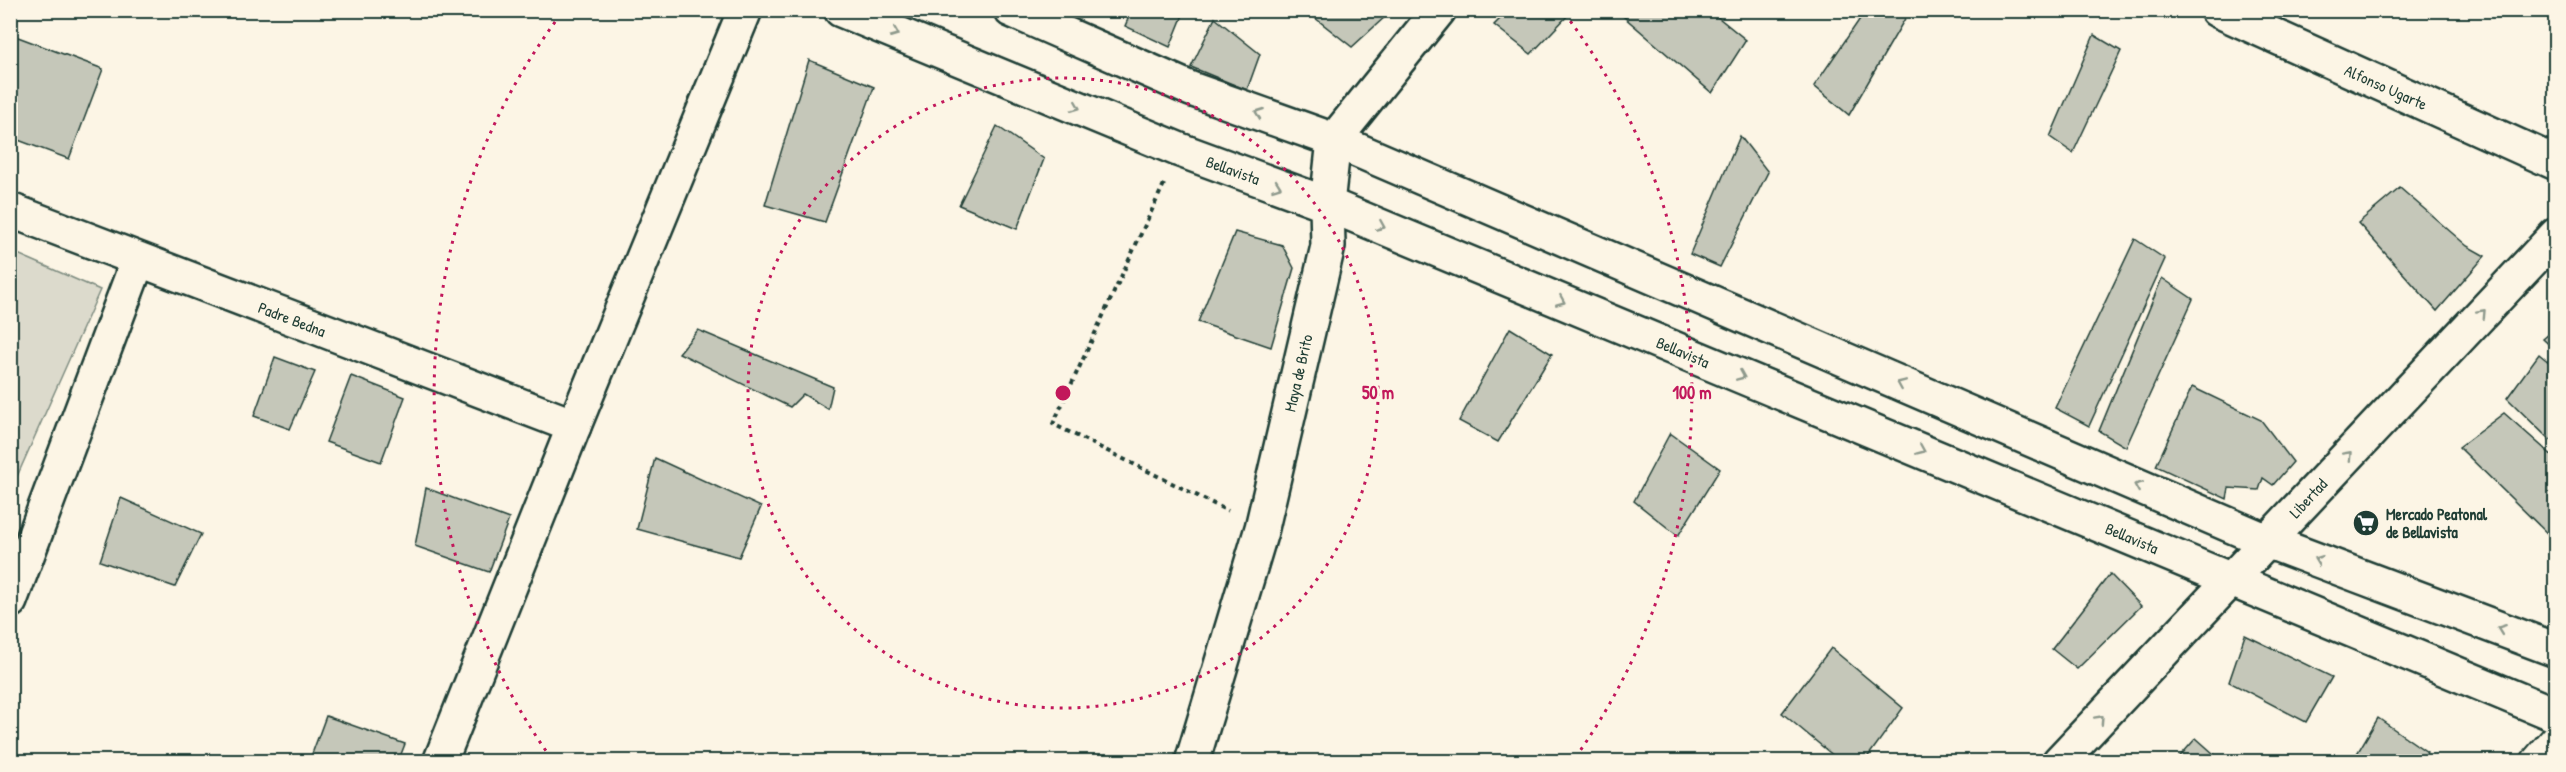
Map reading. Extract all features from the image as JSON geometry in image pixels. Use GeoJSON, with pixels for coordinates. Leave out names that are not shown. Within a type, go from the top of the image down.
{"type":"FeatureCollection","features":[{"type":"Feature","properties":{"kind":"street"},"geometry":{"type":"LineString","coordinates":[[440,762],[574,426],[745,10]]}},
{"type":"Feature","properties":{"kind":"street","name":"Bellavista"},"geometry":{"type":"LineString","coordinates":[[841,10],[1180,150],[1327,204],[2556,715]]}},
{"type":"Feature","properties":{"kind":"street"},"geometry":{"type":"LineString","coordinates":[[1011,10],[1191,88],[1334,140],[2267,541],[2556,650]]}},
{"type":"Feature","properties":{"kind":"street"},"geometry":{"type":"LineString","coordinates":[[1334,140],[1439,10]]}},
{"type":"Feature","properties":{"kind":"street","name":"Alfonso Ugarte"},"geometry":{"type":"LineString","coordinates":[[2217,10],[2556,163]]}},
{"type":"Feature","properties":{"kind":"street","name":"Maya de Brito"},"geometry":{"type":"LineString","coordinates":[[1192,762],[1262,528],[1328,246],[1327,204],[1334,140]]}},
{"type":"Feature","properties":{"kind":"street","name":"Padre Bedna"},"geometry":{"type":"LineString","coordinates":[[10,210],[574,426]]}},
{"type":"Feature","properties":{"kind":"street","name":"Libertad"},"geometry":{"type":"LineString","coordinates":[[2059,762],[2556,235]]}},
{"type":"Feature","properties":{"kind":"street"},"geometry":{"type":"LineString","coordinates":[[10,601],[138,260]]}},
{"type":"Feature","properties":{"kind":"street"},"geometry":{"type":"LineString","coordinates":[[2536,762],[2556,739]]}},
{"type":"Feature","properties":{"kind":"path"},"geometry":{"type":"LineString","coordinates":[[1180,150],[1053,424],[1262,528]]}},
{"type":"Feature","properties":{"kind":"shaded area"},"geometry":{"type":"Polygon","coordinates":[[[11,251],[100,290],[11,490],[11,251]]]}},
{"type":"Feature","properties":{"kind":"building"},"geometry":{"type":"Polygon","coordinates":[[[1132,10],[1185,10],[1170,47],[1125,26],[1132,10]]]}},
{"type":"Feature","properties":{"kind":"building"},"geometry":{"type":"Polygon","coordinates":[[[1305,10],[1381,10],[1386,16],[1352,47],[1305,10]]]}},
{"type":"Feature","properties":{"kind":"building"},"geometry":{"type":"Polygon","coordinates":[[[1509,10],[1573,10],[1531,54],[1494,25],[1509,10]]]}},
{"type":"Feature","properties":{"kind":"building"},"geometry":{"type":"Polygon","coordinates":[[[1616,10],[1709,10],[1746,40],[1712,93],[1616,10]]]}},
{"type":"Feature","properties":{"kind":"building"},"geometry":{"type":"Polygon","coordinates":[[[1866,10],[1910,10],[1849,115],[1814,86],[1866,10]]]}},
{"type":"Feature","properties":{"kind":"building"},"geometry":{"type":"Polygon","coordinates":[[[1215,18],[1260,54],[1247,90],[1191,67],[1215,18]]]}},
{"type":"Feature","properties":{"kind":"building"},"geometry":{"type":"Polygon","coordinates":[[[10,34],[103,69],[69,159],[10,137],[10,34]]]}},
{"type":"Feature","properties":{"kind":"building"},"geometry":{"type":"Polygon","coordinates":[[[2094,35],[2121,51],[2073,153],[2050,137],[2094,35]]]}},
{"type":"Feature","properties":{"kind":"building"},"geometry":{"type":"Polygon","coordinates":[[[809,60],[874,87],[825,222],[765,205],[809,60]]]}},
{"type":"Feature","properties":{"kind":"building"},"geometry":{"type":"Polygon","coordinates":[[[997,126],[1044,159],[1017,229],[959,205],[997,126]]]}},
{"type":"Feature","properties":{"kind":"building"},"geometry":{"type":"Polygon","coordinates":[[[1740,136],[1768,172],[1720,267],[1690,254],[1740,136]]]}},
{"type":"Feature","properties":{"kind":"building"},"geometry":{"type":"Polygon","coordinates":[[[2400,188],[2467,246],[2485,256],[2437,311],[2358,223],[2400,188]]]}},
{"type":"Feature","properties":{"kind":"building"},"geometry":{"type":"Polygon","coordinates":[[[1235,232],[1282,245],[1294,268],[1271,347],[1198,322],[1235,232]]]}},
{"type":"Feature","properties":{"kind":"building"},"geometry":{"type":"Polygon","coordinates":[[[2135,239],[2165,259],[2089,426],[2055,408],[2135,239]]]}},
{"type":"Feature","properties":{"kind":"building"},"geometry":{"type":"Polygon","coordinates":[[[2162,278],[2193,299],[2126,447],[2099,431],[2162,278]]]}},
{"type":"Feature","properties":{"kind":"building"},"geometry":{"type":"Polygon","coordinates":[[[1510,328],[1552,354],[1498,442],[1459,421],[1510,328]]]}},
{"type":"Feature","properties":{"kind":"building"},"geometry":{"type":"Polygon","coordinates":[[[2556,328],[2556,351],[2543,339],[2556,328]]]}},
{"type":"Feature","properties":{"kind":"building"},"geometry":{"type":"Polygon","coordinates":[[[698,330],[833,387],[828,409],[803,394],[790,407],[679,353],[698,330]]]}},
{"type":"Feature","properties":{"kind":"building"},"geometry":{"type":"Polygon","coordinates":[[[2539,354],[2556,368],[2556,446],[2507,398],[2539,354]]]}},
{"type":"Feature","properties":{"kind":"building"},"geometry":{"type":"Polygon","coordinates":[[[275,357],[315,372],[290,429],[254,416],[275,357]]]}},
{"type":"Feature","properties":{"kind":"building"},"geometry":{"type":"Polygon","coordinates":[[[351,376],[405,397],[381,462],[326,442],[351,376]]]}},
{"type":"Feature","properties":{"kind":"building"},"geometry":{"type":"Polygon","coordinates":[[[2192,387],[2261,420],[2293,462],[2273,485],[2263,478],[2259,490],[2229,488],[2227,499],[2156,466],[2192,387]]]}},
{"type":"Feature","properties":{"kind":"building"},"geometry":{"type":"Polygon","coordinates":[[[2504,413],[2556,459],[2556,542],[2459,447],[2504,413]]]}},
{"type":"Feature","properties":{"kind":"building"},"geometry":{"type":"Polygon","coordinates":[[[1670,433],[1720,469],[1678,536],[1634,501],[1670,433]]]}},
{"type":"Feature","properties":{"kind":"building"},"geometry":{"type":"Polygon","coordinates":[[[655,458],[761,507],[739,557],[637,529],[655,458]]]}},
{"type":"Feature","properties":{"kind":"building"},"geometry":{"type":"Polygon","coordinates":[[[426,488],[509,519],[489,572],[415,546],[426,488]]]}},
{"type":"Feature","properties":{"kind":"building"},"geometry":{"type":"Polygon","coordinates":[[[121,498],[201,534],[175,587],[100,561],[121,498]]]}},
{"type":"Feature","properties":{"kind":"building"},"geometry":{"type":"Polygon","coordinates":[[[2110,574],[2141,606],[2077,669],[2052,649],[2110,574]]]}},
{"type":"Feature","properties":{"kind":"building"},"geometry":{"type":"Polygon","coordinates":[[[2245,635],[2332,677],[2306,722],[2229,682],[2245,635]]]}},
{"type":"Feature","properties":{"kind":"building"},"geometry":{"type":"Polygon","coordinates":[[[1831,648],[1903,708],[1864,762],[1841,762],[1782,713],[1831,648]]]}},
{"type":"Feature","properties":{"kind":"building"},"geometry":{"type":"Polygon","coordinates":[[[326,716],[405,744],[398,762],[309,762],[326,716]]]}},
{"type":"Feature","properties":{"kind":"building"},"geometry":{"type":"Polygon","coordinates":[[[2378,718],[2427,752],[2422,762],[2352,762],[2378,718]]]}},
{"type":"Feature","properties":{"kind":"building"},"geometry":{"type":"Polygon","coordinates":[[[2196,738],[2223,762],[2175,762],[2196,738]]]}},
{"type":"Feature","properties":{"kind":"place","name":"Mercado Peatonal de Bellavista"},"geometry":{"type":"Point","coordinates":[2366,523]}}]}
